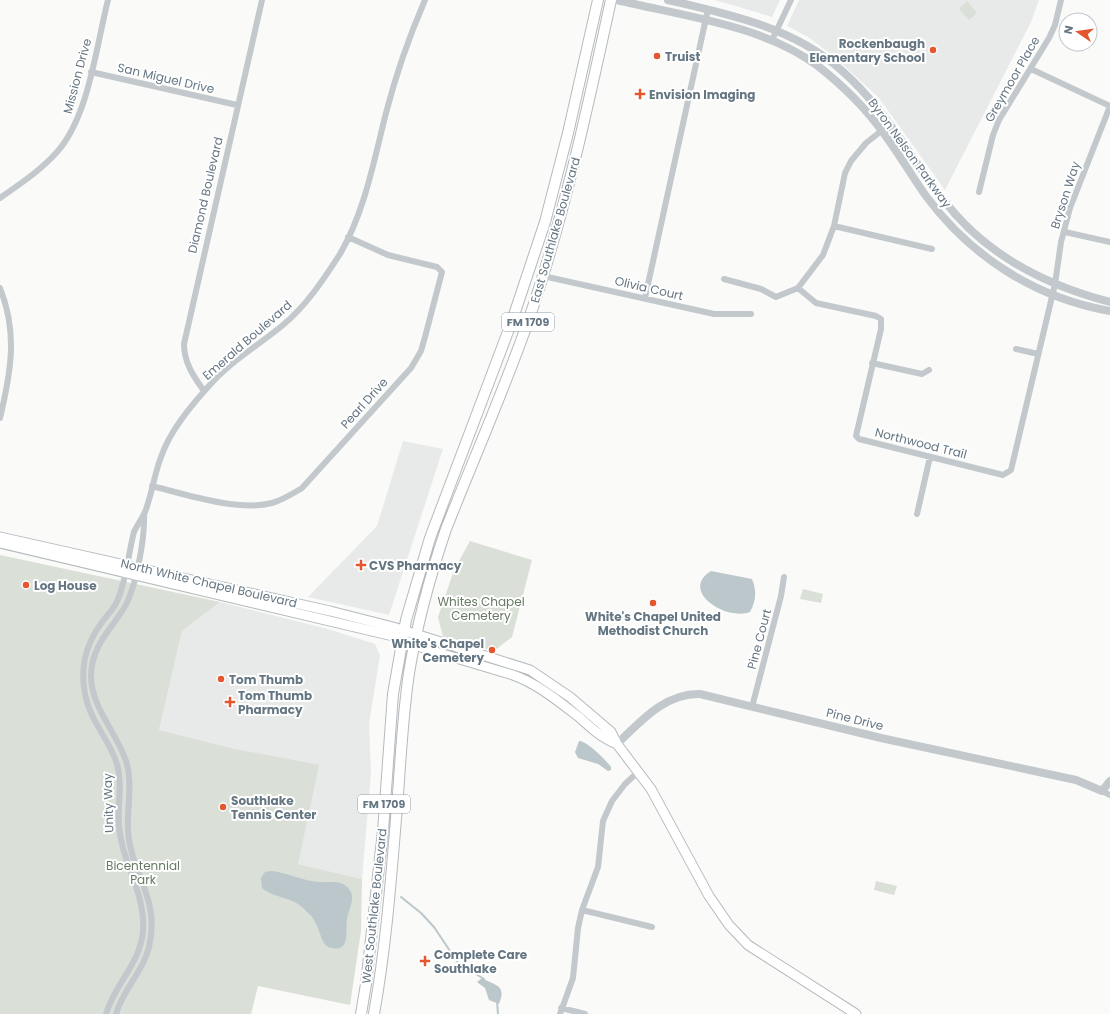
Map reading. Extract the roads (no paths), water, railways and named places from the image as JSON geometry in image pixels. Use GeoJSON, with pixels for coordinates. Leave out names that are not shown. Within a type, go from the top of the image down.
{"type":"FeatureCollection","features":[{"type":"Feature","properties":{"kind":"main road","name":"East Southlake Boulevard"},"geometry":{"type":"LineString","coordinates":[[402,635],[418,572],[449,483],[512,321],[545,222],[568,133],[598,0]]}},
{"type":"Feature","properties":{"kind":"main road","name":"East Southlake Boulevard"},"geometry":{"type":"LineString","coordinates":[[415,640],[437,558],[462,489],[530,317],[543,276],[576,156],[611,0]]}},
{"type":"Feature","properties":{"kind":"main road"},"geometry":{"type":"LineString","coordinates":[[543,276],[538,262],[546,228],[545,222]]}},
{"type":"Feature","properties":{"kind":"main road"},"geometry":{"type":"LineString","coordinates":[[449,483],[462,489]]}},
{"type":"Feature","properties":{"kind":"main road","name":"North White Chapel Boulevard"},"geometry":{"type":"LineString","coordinates":[[0,537],[126,569]]}},
{"type":"Feature","properties":{"kind":"main road","name":"North White Chapel Boulevard"},"geometry":{"type":"LineString","coordinates":[[0,543],[309,606],[415,640],[502,660],[530,670],[555,686],[611,732],[617,744],[638,772],[664,812],[709,896],[729,925],[748,945],[856,1014]]}},
{"type":"Feature","properties":{"kind":"main road","name":"West Southlake Boulevard"},"geometry":{"type":"LineString","coordinates":[[361,1014],[366,984],[383,831],[391,710],[402,635]]}},
{"type":"Feature","properties":{"kind":"main road","name":"West Southlake Boulevard"},"geometry":{"type":"LineString","coordinates":[[374,1014],[385,936],[392,870],[403,719],[415,640]]}},
{"type":"Feature","properties":{"kind":"street","name":"Mission Drive"},"geometry":{"type":"LineString","coordinates":[[0,198],[42,168],[67,139],[82,108],[108,0]]}},
{"type":"Feature","properties":{"kind":"street","name":"Diamond Boulevard"},"geometry":{"type":"LineString","coordinates":[[204,391],[188,365],[184,344],[262,0]]}},
{"type":"Feature","properties":{"kind":"street","name":"Emerald Boulevard"},"geometry":{"type":"LineString","coordinates":[[126,569],[135,529],[144,514],[162,454],[170,439],[204,391],[221,374],[286,323],[303,305],[331,267],[348,237],[371,174],[401,60],[425,0]]}},
{"type":"Feature","properties":{"kind":"street","name":"Byron Nelson Parkway"},"geometry":{"type":"LineString","coordinates":[[617,0],[753,32],[800,55],[831,77],[864,108],[882,131],[926,196],[961,236],[987,259],[1010,274],[1051,295],[1086,307],[1110,311]]}},
{"type":"Feature","properties":{"kind":"street","name":"Byron Nelson Parkway"},"geometry":{"type":"LineString","coordinates":[[668,0],[708,9],[776,30],[804,45],[839,68],[873,101],[957,216],[990,247],[1018,266],[1055,284],[1083,295],[1110,302]]}},
{"type":"Feature","properties":{"kind":"street"},"geometry":{"type":"LineString","coordinates":[[772,40],[791,0]]}},
{"type":"Feature","properties":{"kind":"street","name":"Greymoor Place"},"geometry":{"type":"LineString","coordinates":[[979,192],[993,135],[1049,38],[1061,0]]}},
{"type":"Feature","properties":{"kind":"street"},"geometry":{"type":"LineString","coordinates":[[645,298],[708,9]]}},
{"type":"Feature","properties":{"kind":"street"},"geometry":{"type":"LineString","coordinates":[[831,77],[839,68]]}},
{"type":"Feature","properties":{"kind":"street"},"geometry":{"type":"LineString","coordinates":[[1031,69],[1110,106]]}},
{"type":"Feature","properties":{"kind":"street","name":"San Miguel Drive"},"geometry":{"type":"LineString","coordinates":[[91,72],[237,105]]}},
{"type":"Feature","properties":{"kind":"street","name":"Bryson Way"},"geometry":{"type":"LineString","coordinates":[[1051,295],[1055,284],[1070,208],[1078,184],[1110,106]]}},
{"type":"Feature","properties":{"kind":"street"},"geometry":{"type":"LineString","coordinates":[[724,279],[761,289],[776,297],[798,288],[823,255],[834,226],[846,173],[851,161],[866,143],[890,124]]}},
{"type":"Feature","properties":{"kind":"street"},"geometry":{"type":"LineString","coordinates":[[834,226],[932,249]]}},
{"type":"Feature","properties":{"kind":"street"},"geometry":{"type":"LineString","coordinates":[[1065,232],[1110,242]]}},
{"type":"Feature","properties":{"kind":"street","name":"Pearl Drive"},"geometry":{"type":"LineString","coordinates":[[152,486],[236,504],[260,505],[283,499],[302,488],[411,368],[421,351],[442,272],[437,267],[388,255],[348,237]]}},
{"type":"Feature","properties":{"kind":"street","name":"Olivia Court"},"geometry":{"type":"LineString","coordinates":[[543,276],[714,314],[751,314]]}},
{"type":"Feature","properties":{"kind":"street"},"geometry":{"type":"LineString","coordinates":[[0,288],[5,302],[12,344],[10,372],[0,418]]}},
{"type":"Feature","properties":{"kind":"street","name":"Northwood Trail"},"geometry":{"type":"LineString","coordinates":[[798,288],[816,302],[876,316],[881,319],[881,328],[856,436],[859,439],[1003,475],[1007,474],[1011,470],[1051,295]]}},
{"type":"Feature","properties":{"kind":"street"},"geometry":{"type":"LineString","coordinates":[[1016,349],[1038,354]]}},
{"type":"Feature","properties":{"kind":"street"},"geometry":{"type":"LineString","coordinates":[[872,364],[922,374],[929,370]]}},
{"type":"Feature","properties":{"kind":"street"},"geometry":{"type":"LineString","coordinates":[[917,514],[930,457]]}},
{"type":"Feature","properties":{"kind":"street","name":"Emerald Boulevard"},"geometry":{"type":"LineString","coordinates":[[136,571],[144,530],[144,514]]}},
{"type":"Feature","properties":{"kind":"street","name":"Unity Way"},"geometry":{"type":"LineString","coordinates":[[106,1014],[112,998],[132,968],[136,958],[142,934],[142,910],[139,894],[128,864],[120,834],[119,818],[121,792],[119,772],[112,749],[88,707],[83,678],[84,663],[89,645],[96,631],[118,600],[126,569]]}},
{"type":"Feature","properties":{"kind":"street","name":"Unity Way"},"geometry":{"type":"LineString","coordinates":[[116,1014],[121,999],[137,976],[147,956],[152,924],[150,902],[131,849],[128,830],[130,782],[126,762],[119,744],[98,707],[91,679],[98,647],[105,632],[124,608],[136,571]]}},
{"type":"Feature","properties":{"kind":"street","name":"Pine Court"},"geometry":{"type":"LineString","coordinates":[[752,707],[781,596],[784,577]]}},
{"type":"Feature","properties":{"kind":"street"},"geometry":{"type":"LineString","coordinates":[[83,678],[91,679]]}},
{"type":"Feature","properties":{"kind":"street","name":"Pine Drive"},"geometry":{"type":"LineString","coordinates":[[617,744],[662,704],[680,696],[700,694],[881,738],[1076,780],[1102,791]]}},
{"type":"Feature","properties":{"kind":"street"},"geometry":{"type":"LineString","coordinates":[[585,1014],[561,1011],[573,978],[578,928],[582,910],[598,867],[602,821],[612,801],[625,784],[638,772]]}},
{"type":"Feature","properties":{"kind":"street"},"geometry":{"type":"LineString","coordinates":[[1110,781],[1102,791],[1110,795]]}},
{"type":"Feature","properties":{"kind":"street"},"geometry":{"type":"LineString","coordinates":[[582,910],[652,927]]}},
{"type":"Feature","properties":{"kind":"waterway"},"geometry":{"type":"LineString","coordinates":[[401,897],[421,913],[434,927],[458,963],[484,979]]}},
{"type":"Feature","properties":{"kind":"waterway"},"geometry":{"type":"LineString","coordinates":[[497,1001],[498,1014]]}},
{"type":"Feature","properties":{"kind":"place","name":"Rockenbaugh Elementary School"},"geometry":{"type":"Point","coordinates":[933,50]}},
{"type":"Feature","properties":{"kind":"place","name":"Truist"},"geometry":{"type":"Point","coordinates":[657,56]}},
{"type":"Feature","properties":{"kind":"place","name":"Envision Imaging"},"geometry":{"type":"Point","coordinates":[640,94]}},
{"type":"Feature","properties":{"kind":"place","name":"CVS Pharmacy"},"geometry":{"type":"Point","coordinates":[361,565]}},
{"type":"Feature","properties":{"kind":"place","name":"Log House"},"geometry":{"type":"Point","coordinates":[26,585]}},
{"type":"Feature","properties":{"kind":"place","name":"White's Chapel United Methodist Church"},"geometry":{"type":"Point","coordinates":[653,603]}},
{"type":"Feature","properties":{"kind":"place","name":"White's Chapel Cemetery"},"geometry":{"type":"Point","coordinates":[492,650]}},
{"type":"Feature","properties":{"kind":"place","name":"Tom Thumb"},"geometry":{"type":"Point","coordinates":[221,679]}},
{"type":"Feature","properties":{"kind":"place","name":"Tom Thumb Pharmacy"},"geometry":{"type":"Point","coordinates":[230,702]}},
{"type":"Feature","properties":{"kind":"place","name":"Southlake Tennis Center"},"geometry":{"type":"Point","coordinates":[223,807]}},
{"type":"Feature","properties":{"kind":"place","name":"Complete Care Southlake"},"geometry":{"type":"Point","coordinates":[425,961]}},
{"type":"Feature","properties":{"kind":"park label","name":"Whites Chapel Cemetery"},"geometry":{"type":"Point","coordinates":[481,608]}},
{"type":"Feature","properties":{"kind":"park label","name":"Bicentennial Park"},"geometry":{"type":"Point","coordinates":[143,872]}}]}
